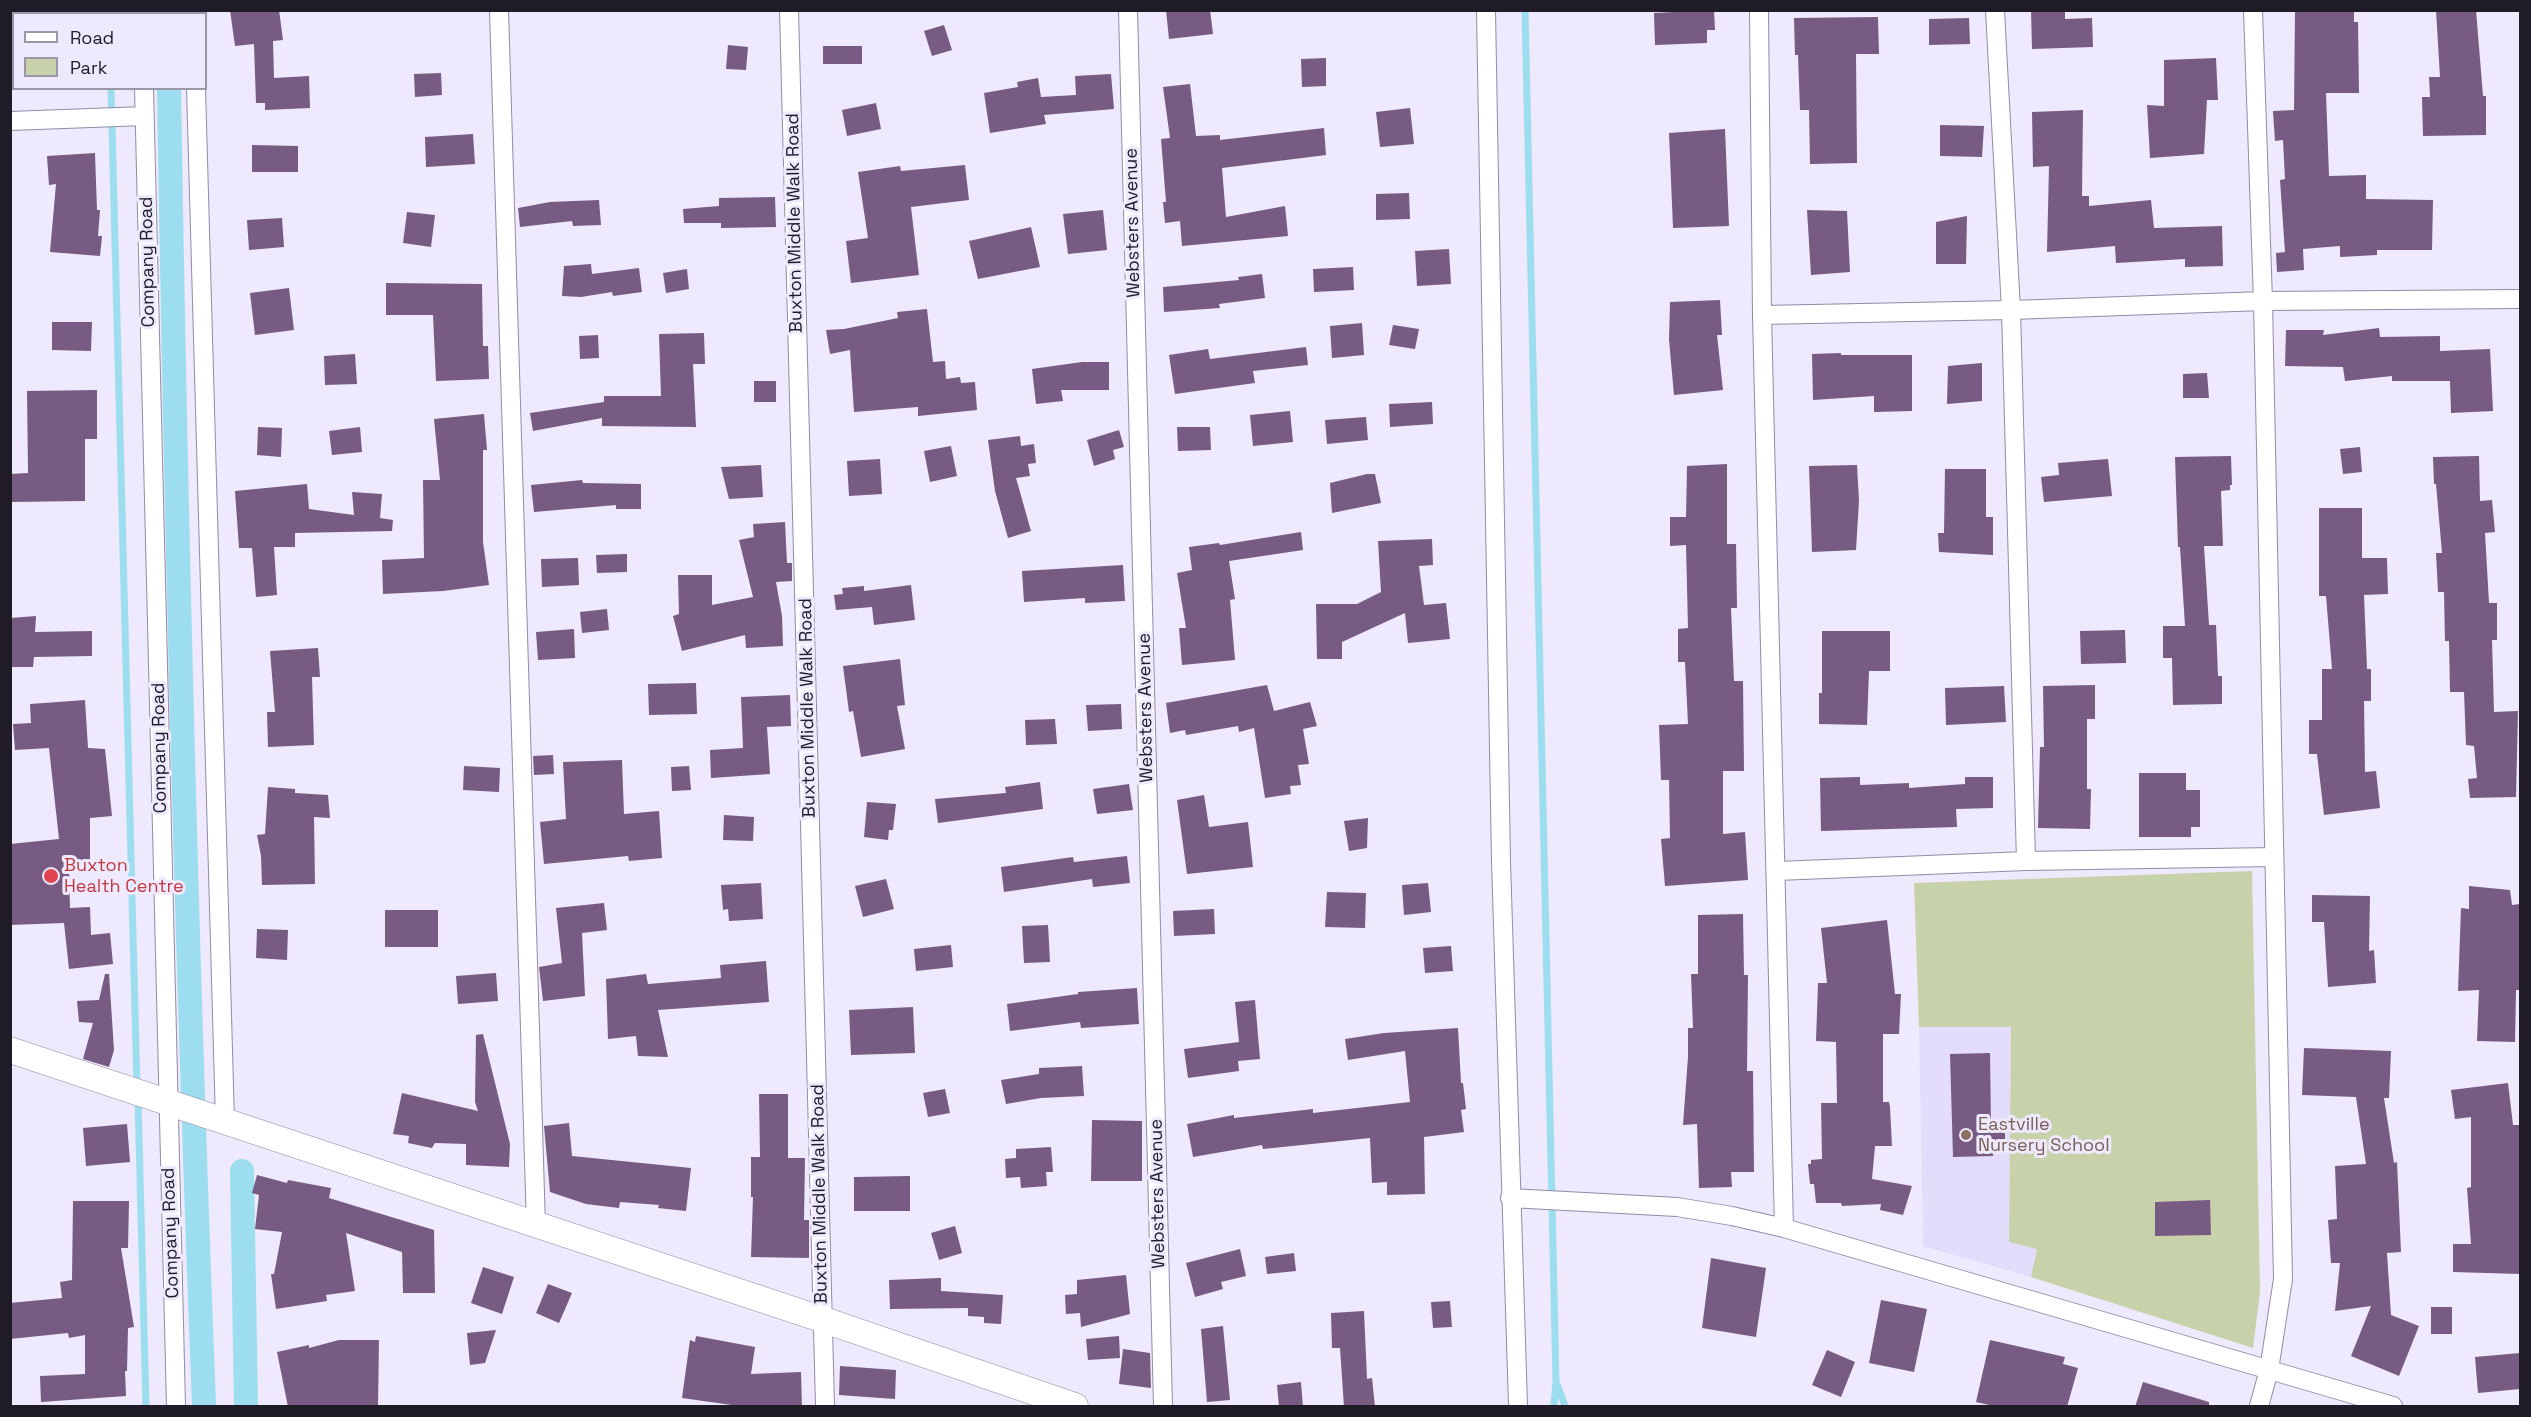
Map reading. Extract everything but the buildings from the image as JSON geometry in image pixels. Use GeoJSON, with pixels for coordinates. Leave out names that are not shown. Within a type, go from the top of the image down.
{"type":"FeatureCollection","features":[{"type":"Feature","properties":{"kind":"main road"},"geometry":{"type":"LineString","coordinates":[[10,1050],[824,1320],[1075,1407]]}},
{"type":"Feature","properties":{"kind":"street"},"geometry":{"type":"LineString","coordinates":[[499,10],[536,1226]]}},
{"type":"Feature","properties":{"kind":"street","name":"Buxton Middle Walk Road"},"geometry":{"type":"LineString","coordinates":[[789,10],[825,1407]]}},
{"type":"Feature","properties":{"kind":"street","name":"Websters Avenue"},"geometry":{"type":"LineString","coordinates":[[1128,10],[1164,1407]]}},
{"type":"Feature","properties":{"kind":"street"},"geometry":{"type":"LineString","coordinates":[[1486,10],[1500,849],[1517,1198],[1518,1407]]}},
{"type":"Feature","properties":{"kind":"street"},"geometry":{"type":"LineString","coordinates":[[1760,10],[1762,315],[1784,1228]]}},
{"type":"Feature","properties":{"kind":"street"},"geometry":{"type":"LineString","coordinates":[[1995,10],[2011,310],[2026,861]]}},
{"type":"Feature","properties":{"kind":"street"},"geometry":{"type":"LineString","coordinates":[[2253,10],[2263,301],[2283,1278],[2269,1370],[2259,1407]]}},
{"type":"Feature","properties":{"kind":"street","name":"Company Road"},"geometry":{"type":"LineString","coordinates":[[144,90],[176,1407]]}},
{"type":"Feature","properties":{"kind":"street"},"geometry":{"type":"LineString","coordinates":[[196,90],[225,1122]]}},
{"type":"Feature","properties":{"kind":"street"},"geometry":{"type":"LineString","coordinates":[[10,121],[145,117]]}},
{"type":"Feature","properties":{"kind":"street"},"geometry":{"type":"LineString","coordinates":[[1762,315],[2011,310],[2263,301],[2520,299]]}},
{"type":"Feature","properties":{"kind":"street"},"geometry":{"type":"LineString","coordinates":[[1777,871],[2026,861],[2273,857]]}},
{"type":"Feature","properties":{"kind":"street"},"geometry":{"type":"LineString","coordinates":[[1517,1198],[1677,1207],[1784,1228],[2392,1407]]}},
{"type":"Feature","properties":{"kind":"shaded area","name":"Eastville Nursery School"},"geometry":{"type":"Polygon","coordinates":[[[1919,1027],[2011,1027],[2009,1242],[2037,1248],[2031,1277],[1923,1246],[1919,1027]]]}},
{"type":"Feature","properties":{"kind":"green space"},"geometry":{"type":"Polygon","coordinates":[[[2252,871],[2260,1292],[2253,1348],[2031,1277],[2037,1249],[2009,1242],[2011,1027],[1919,1027],[1914,883],[2252,871]]]}},
{"type":"Feature","properties":{"kind":"waterway"},"geometry":{"type":"LineString","coordinates":[[1525,10],[1556,1381],[1554,1406]]}},
{"type":"Feature","properties":{"kind":"waterway"},"geometry":{"type":"LineString","coordinates":[[111,90],[137,1088]]}},
{"type":"Feature","properties":{"kind":"waterway"},"geometry":{"type":"LineString","coordinates":[[169,90],[183,747],[204,1406]]}},
{"type":"Feature","properties":{"kind":"waterway"},"geometry":{"type":"LineString","coordinates":[[138,1099],[146,1406]]}},
{"type":"Feature","properties":{"kind":"waterway"},"geometry":{"type":"LineString","coordinates":[[242,1171],[246,1406]]}},
{"type":"Feature","properties":{"kind":"waterway"},"geometry":{"type":"LineString","coordinates":[[1557,1384],[1565,1406]]}},
{"type":"Feature","properties":{"kind":"place","name":"Buxton Health Centre"},"geometry":{"type":"Point","coordinates":[51,876]}},
{"type":"Feature","properties":{"kind":"place","name":"Eastville Nursery School"},"geometry":{"type":"Point","coordinates":[1966,1135]}}]}
